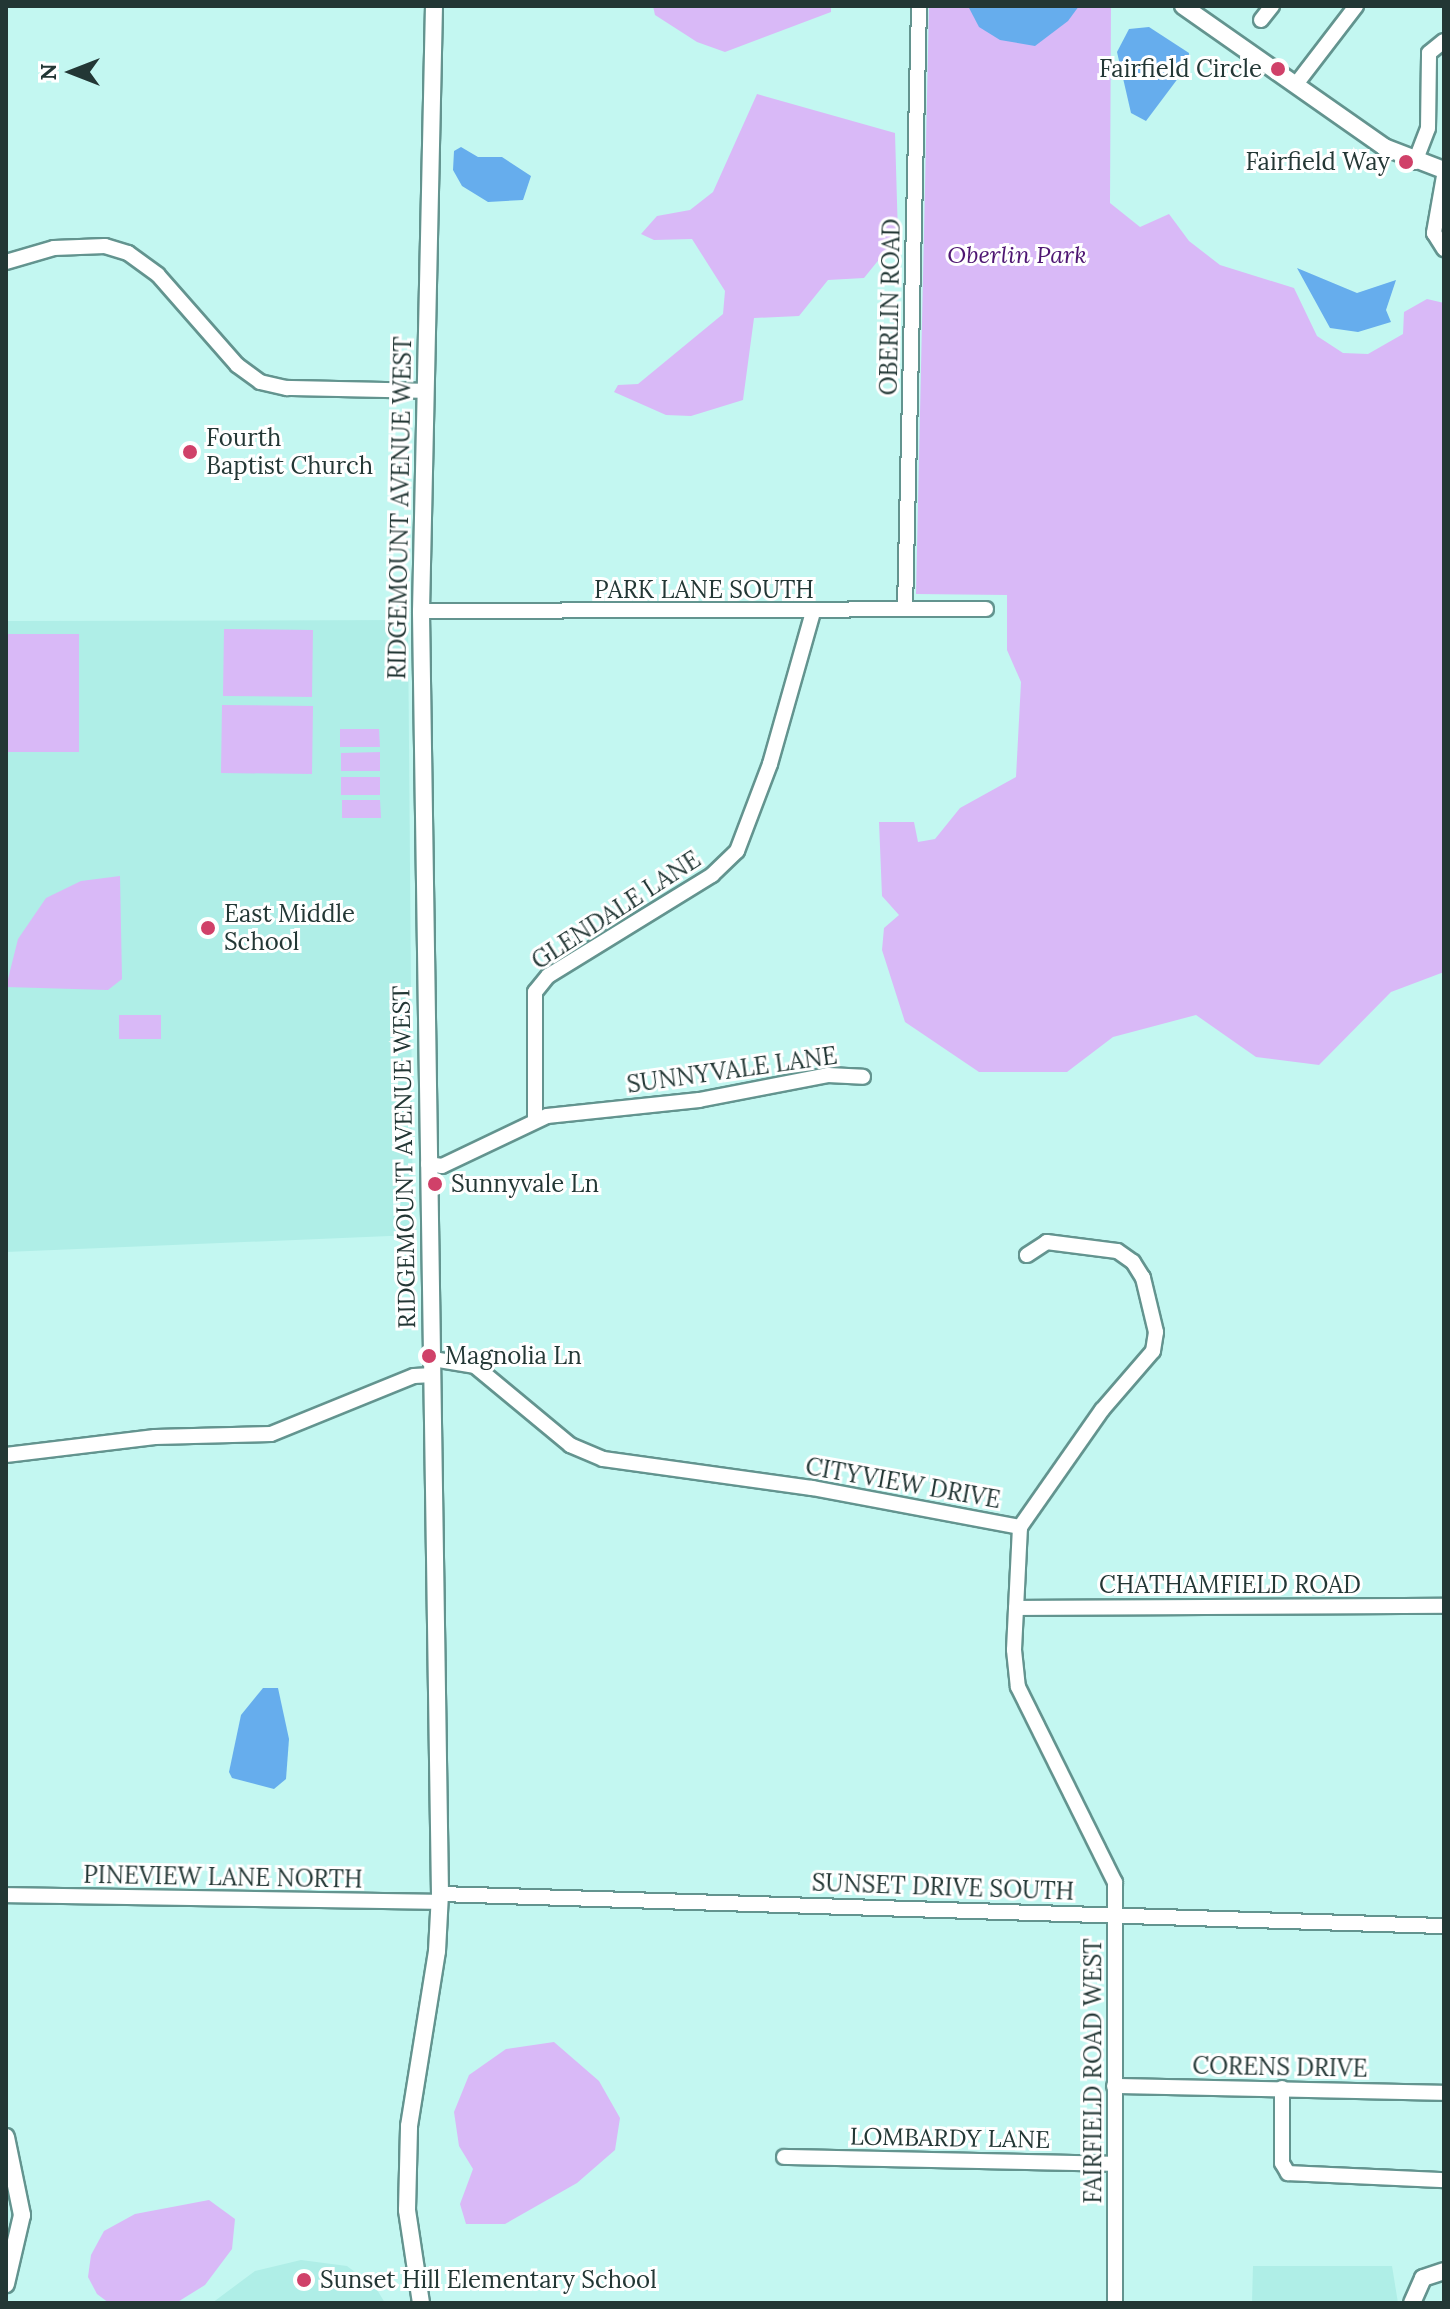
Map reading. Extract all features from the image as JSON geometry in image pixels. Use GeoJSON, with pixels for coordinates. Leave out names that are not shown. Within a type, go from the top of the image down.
{"type":"FeatureCollection","features":[{"type":"Feature","properties":{"kind":"street","name":"RIDGEMOUNT AVENUE WEST"},"geometry":{"type":"LineString","coordinates":[[421,2303],[407,2210],[409,2126],[440,1898],[421,611],[434,6]]}},
{"type":"Feature","properties":{"kind":"street","name":"OBERLIN ROAD"},"geometry":{"type":"LineString","coordinates":[[905,609],[919,6]]}},
{"type":"Feature","properties":{"kind":"street"},"geometry":{"type":"LineString","coordinates":[[1261,20],[1272,6]]}},
{"type":"Feature","properties":{"kind":"street"},"geometry":{"type":"LineString","coordinates":[[1297,83],[1356,6]]}},
{"type":"Feature","properties":{"kind":"street"},"geometry":{"type":"LineString","coordinates":[[1187,8],[1297,83],[1362,133],[1415,162],[1444,173],[1434,233],[1444,249]]}},
{"type":"Feature","properties":{"kind":"street"},"geometry":{"type":"LineString","coordinates":[[1415,162],[1428,128],[1429,53],[1444,41]]}},
{"type":"Feature","properties":{"kind":"street"},"geometry":{"type":"LineString","coordinates":[[6,262],[54,248],[105,246],[128,253],[158,275],[237,365],[260,382],[287,388],[425,391]]}},
{"type":"Feature","properties":{"kind":"street","name":"PARK LANE SOUTH"},"geometry":{"type":"LineString","coordinates":[[421,611],[986,609]]}},
{"type":"Feature","properties":{"kind":"street","name":"GLENDALE LANE"},"geometry":{"type":"LineString","coordinates":[[535,1121],[535,992],[548,976],[712,875],[737,851],[770,764],[813,612]]}},
{"type":"Feature","properties":{"kind":"street","name":"SUNNYVALE LANE"},"geometry":{"type":"LineString","coordinates":[[428,1164],[442,1166],[535,1121],[562,1113],[750,1092],[828,1075],[863,1077]]}},
{"type":"Feature","properties":{"kind":"street","name":"CITYVIEW DRIVE"},"geometry":{"type":"LineString","coordinates":[[433,1367],[475,1366],[570,1445],[603,1459],[812,1488],[1020,1527],[1102,1410],[1153,1351],[1156,1332],[1143,1278],[1133,1262],[1117,1251],[1047,1242],[1027,1255]]}},
{"type":"Feature","properties":{"kind":"street"},"geometry":{"type":"LineString","coordinates":[[6,1455],[155,1437],[271,1434],[433,1367]]}},
{"type":"Feature","properties":{"kind":"street","name":"FAIRFIELD ROAD WEST"},"geometry":{"type":"LineString","coordinates":[[1020,1527],[1014,1669],[1021,1697],[1110,1867],[1114,1915],[1115,2303]]}},
{"type":"Feature","properties":{"kind":"street","name":"CHATHAMFIELD ROAD"},"geometry":{"type":"LineString","coordinates":[[1016,1608],[1444,1606]]}},
{"type":"Feature","properties":{"kind":"street","name":"PINEVIEW LANE NORTH"},"geometry":{"type":"LineString","coordinates":[[6,1895],[440,1898]]}},
{"type":"Feature","properties":{"kind":"street","name":"SUNSET DRIVE SOUTH"},"geometry":{"type":"LineString","coordinates":[[440,1898],[1444,1926]]}},
{"type":"Feature","properties":{"kind":"street","name":"CORENS DRIVE"},"geometry":{"type":"LineString","coordinates":[[1114,2086],[1444,2093]]}},
{"type":"Feature","properties":{"kind":"street"},"geometry":{"type":"LineString","coordinates":[[1282,2088],[1282,2163],[1288,2173],[1444,2180]]}},
{"type":"Feature","properties":{"kind":"street"},"geometry":{"type":"LineString","coordinates":[[6,2137],[22,2215],[6,2284]]}},
{"type":"Feature","properties":{"kind":"street","name":"LOMBARDY LANE"},"geometry":{"type":"LineString","coordinates":[[784,2157],[1115,2164]]}},
{"type":"Feature","properties":{"kind":"street"},"geometry":{"type":"LineString","coordinates":[[1412,2303],[1423,2278],[1444,2271]]}},
{"type":"Feature","properties":{"kind":"shaded area","name":"East Middle School"},"geometry":{"type":"Polygon","coordinates":[[[408,620],[413,1235],[6,1252],[6,621],[408,620]]]}},
{"type":"Feature","properties":{"kind":"shaded area","name":"Sunset Hill Elementary School"},"geometry":{"type":"Polygon","coordinates":[[[301,2260],[347,2266],[376,2288],[385,2303],[212,2303],[255,2271],[301,2260]]]}},
{"type":"Feature","properties":{"kind":"shaded area"},"geometry":{"type":"Polygon","coordinates":[[[1253,2266],[1392,2266],[1398,2303],[1252,2303],[1253,2266]]]}},
{"type":"Feature","properties":{"kind":"green space"},"geometry":{"type":"Polygon","coordinates":[[[653,6],[831,6],[831,12],[725,52],[697,42],[655,15],[653,6]]]}},
{"type":"Feature","properties":{"kind":"green space","name":"Oberlin Park"},"geometry":{"type":"Polygon","coordinates":[[[929,6],[1111,6],[1110,203],[1140,227],[1169,214],[1189,241],[1220,265],[1294,288],[1317,336],[1343,353],[1368,354],[1403,334],[1404,312],[1427,299],[1444,303],[1444,972],[1391,992],[1319,1065],[1256,1057],[1196,1015],[1113,1037],[1067,1072],[979,1072],[905,1022],[882,950],[884,928],[899,915],[882,896],[879,822],[914,822],[918,842],[935,839],[960,808],[1016,777],[1021,682],[1007,650],[1007,595],[916,594],[929,6]]]}},
{"type":"Feature","properties":{"kind":"green space"},"geometry":{"type":"Polygon","coordinates":[[[757,94],[895,133],[898,236],[864,278],[828,280],[799,316],[754,318],[743,400],[691,416],[666,415],[614,392],[618,385],[638,384],[723,314],[725,291],[692,239],[654,240],[641,234],[657,216],[690,210],[713,192],[757,94]]]}},
{"type":"Feature","properties":{"kind":"green space"},"geometry":{"type":"Polygon","coordinates":[[[224,629],[313,630],[312,697],[223,696],[224,629]]]}},
{"type":"Feature","properties":{"kind":"green space"},"geometry":{"type":"Polygon","coordinates":[[[6,634],[79,634],[79,752],[6,752],[6,634]]]}},
{"type":"Feature","properties":{"kind":"green space"},"geometry":{"type":"Polygon","coordinates":[[[222,705],[313,706],[312,774],[221,773],[222,705]]]}},
{"type":"Feature","properties":{"kind":"green space"},"geometry":{"type":"Polygon","coordinates":[[[340,729],[379,729],[380,747],[340,747],[340,729]]]}},
{"type":"Feature","properties":{"kind":"green space"},"geometry":{"type":"Polygon","coordinates":[[[380,752],[380,771],[341,771],[341,753],[380,752]]]}},
{"type":"Feature","properties":{"kind":"green space"},"geometry":{"type":"Polygon","coordinates":[[[341,777],[380,777],[380,795],[341,795],[341,777]]]}},
{"type":"Feature","properties":{"kind":"green space"},"geometry":{"type":"Polygon","coordinates":[[[342,800],[380,800],[381,818],[342,818],[342,800]]]}},
{"type":"Feature","properties":{"kind":"green space"},"geometry":{"type":"Polygon","coordinates":[[[120,876],[122,979],[108,990],[6,987],[18,939],[46,898],[81,881],[120,876]]]}},
{"type":"Feature","properties":{"kind":"green space"},"geometry":{"type":"Polygon","coordinates":[[[119,1015],[161,1015],[161,1039],[119,1039],[119,1015]]]}},
{"type":"Feature","properties":{"kind":"green space"},"geometry":{"type":"Polygon","coordinates":[[[554,2042],[599,2081],[620,2118],[615,2150],[577,2183],[505,2224],[466,2224],[460,2204],[473,2169],[459,2146],[454,2112],[469,2075],[506,2049],[554,2042]]]}},
{"type":"Feature","properties":{"kind":"green space"},"geometry":{"type":"Polygon","coordinates":[[[209,2200],[235,2219],[232,2249],[205,2285],[176,2303],[109,2303],[97,2294],[88,2277],[91,2255],[104,2231],[135,2214],[209,2200]]]}},
{"type":"Feature","properties":{"kind":"water"},"geometry":{"type":"Polygon","coordinates":[[[968,6],[1079,6],[1068,21],[1035,46],[1000,40],[979,27],[968,6]]]}},
{"type":"Feature","properties":{"kind":"water"},"geometry":{"type":"Polygon","coordinates":[[[1149,27],[1189,53],[1188,65],[1146,121],[1131,113],[1117,52],[1129,29],[1149,27]]]}},
{"type":"Feature","properties":{"kind":"water"},"geometry":{"type":"Polygon","coordinates":[[[461,147],[478,157],[502,157],[531,176],[523,200],[488,202],[462,186],[453,170],[454,151],[461,147]]]}},
{"type":"Feature","properties":{"kind":"water"},"geometry":{"type":"Polygon","coordinates":[[[1297,268],[1357,293],[1396,280],[1386,310],[1391,322],[1358,332],[1330,328],[1297,268]]]}},
{"type":"Feature","properties":{"kind":"water"},"geometry":{"type":"Polygon","coordinates":[[[263,1688],[278,1688],[289,1739],[286,1779],[274,1789],[232,1778],[229,1772],[241,1715],[263,1688]]]}},
{"type":"Feature","properties":{"kind":"place","name":"Fairfield Circle"},"geometry":{"type":"Point","coordinates":[1278,69]}},
{"type":"Feature","properties":{"kind":"place","name":"Fairfield Way"},"geometry":{"type":"Point","coordinates":[1406,162]}},
{"type":"Feature","properties":{"kind":"place","name":"Fourth Baptist Church"},"geometry":{"type":"Point","coordinates":[190,452]}},
{"type":"Feature","properties":{"kind":"place","name":"East Middle School"},"geometry":{"type":"Point","coordinates":[208,928]}},
{"type":"Feature","properties":{"kind":"place","name":"Sunnyvale Ln"},"geometry":{"type":"Point","coordinates":[435,1184]}},
{"type":"Feature","properties":{"kind":"place","name":"Magnolia Ln"},"geometry":{"type":"Point","coordinates":[429,1356]}},
{"type":"Feature","properties":{"kind":"place","name":"Sunset Hill Elementary School"},"geometry":{"type":"Point","coordinates":[304,2280]}}]}
